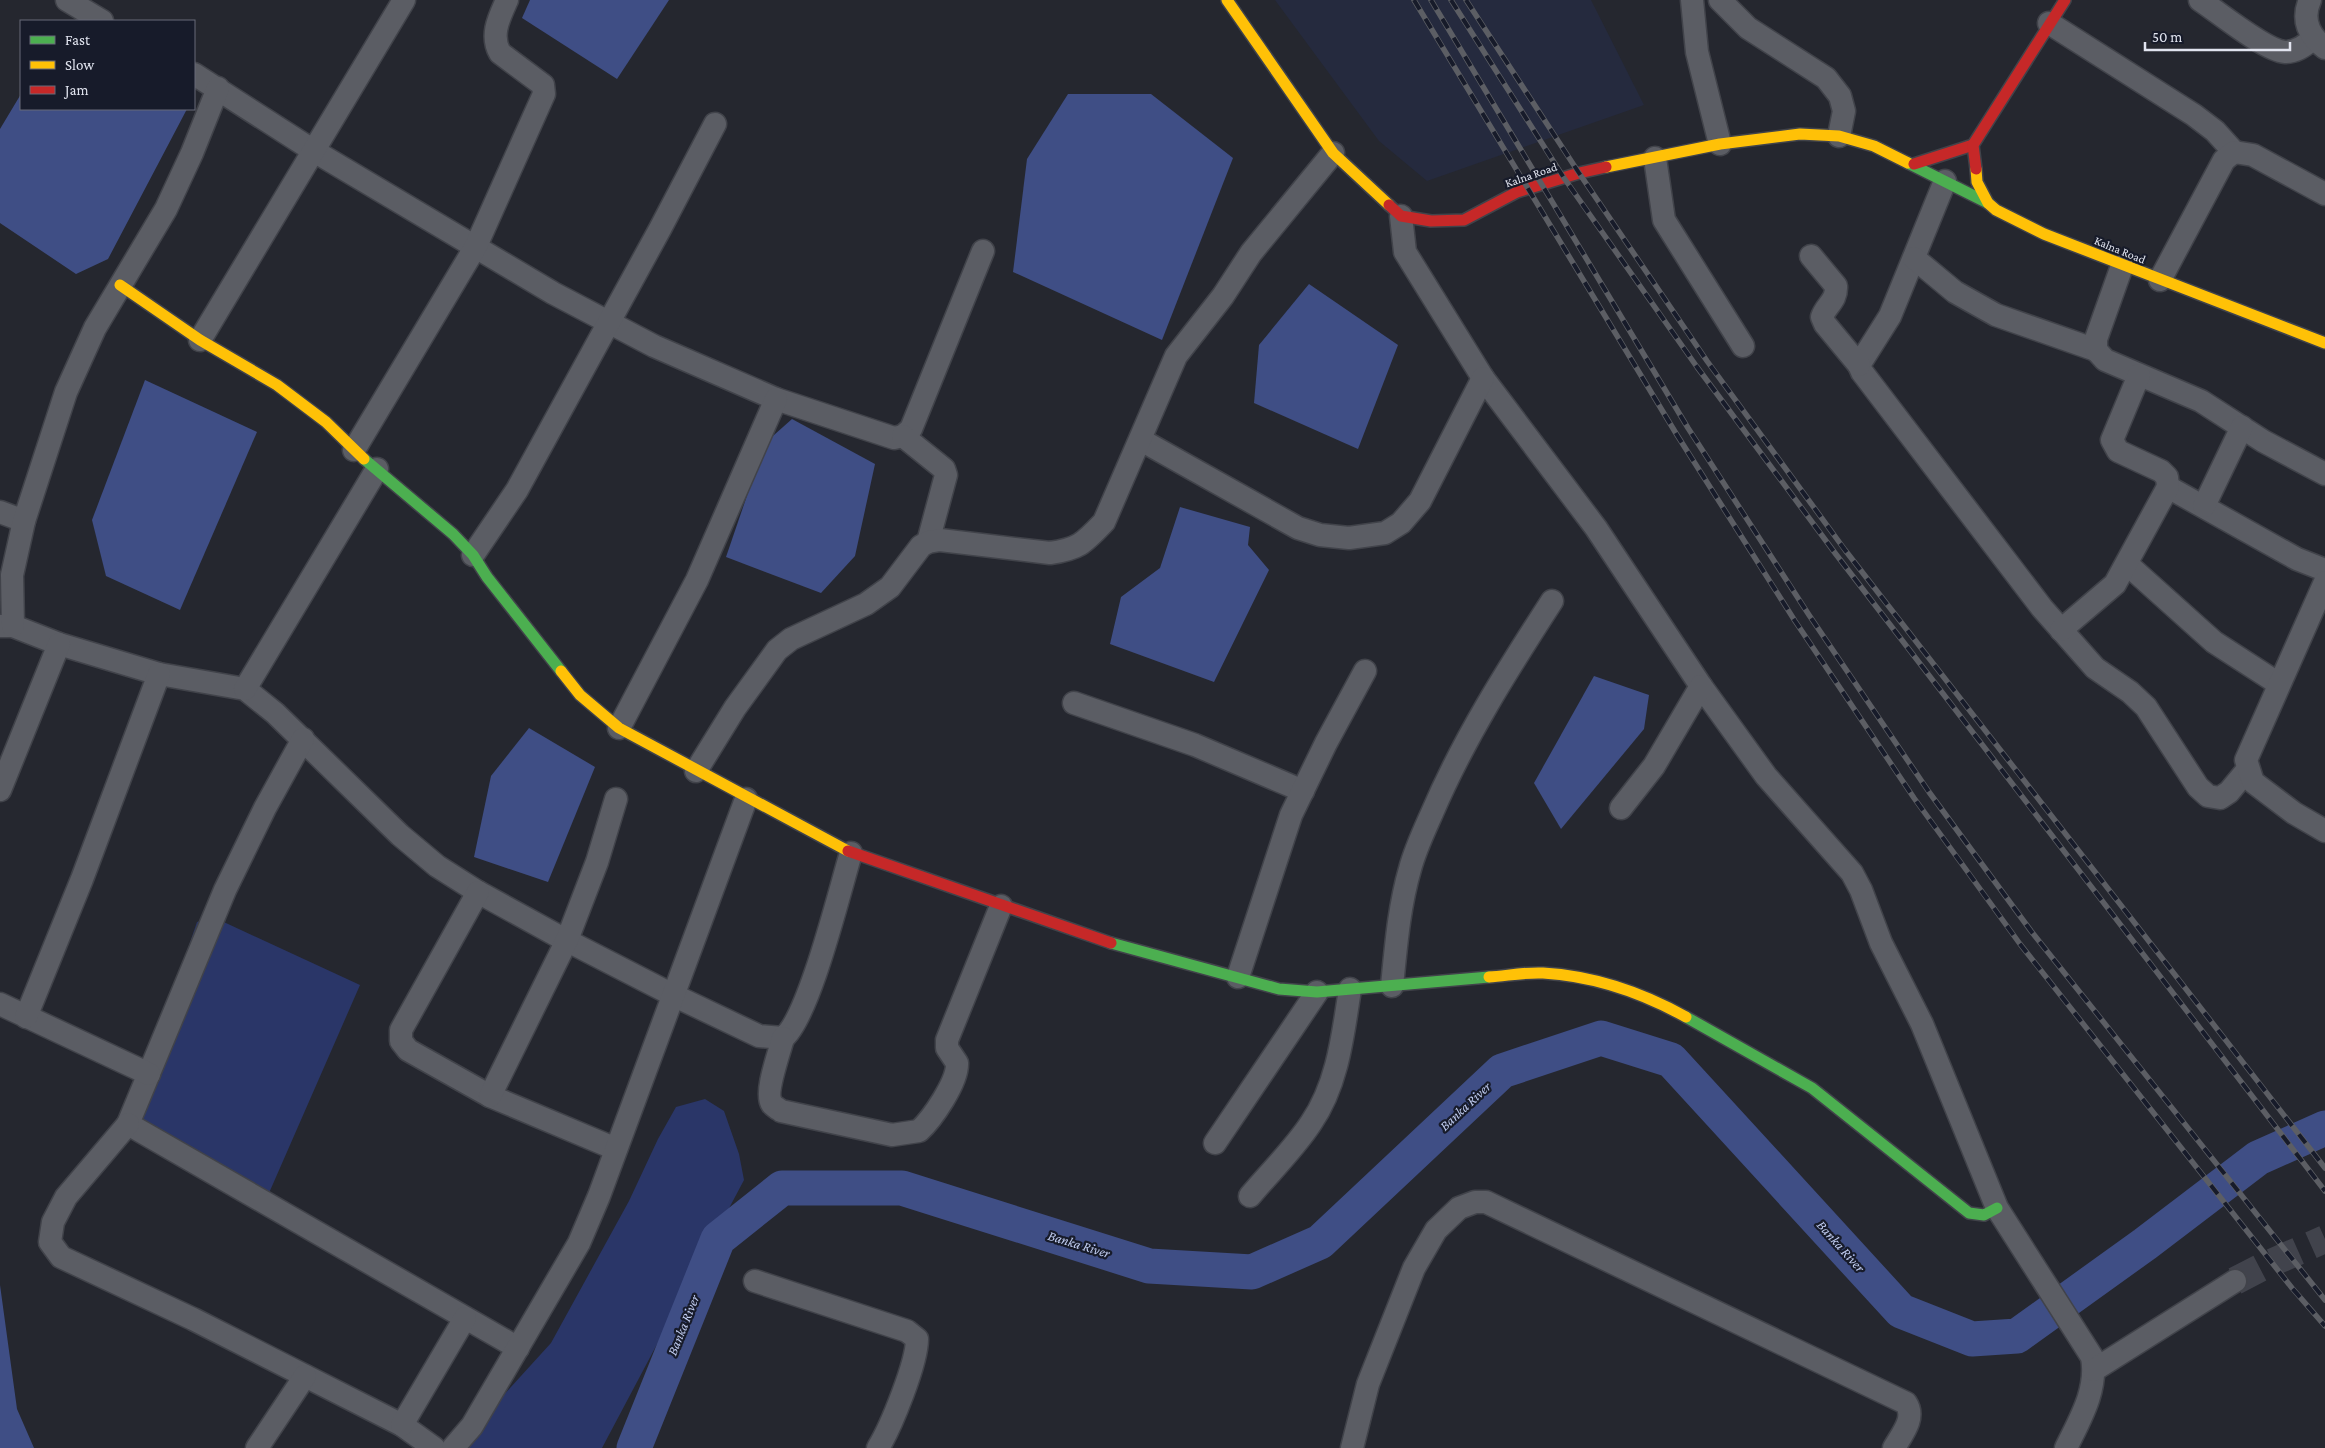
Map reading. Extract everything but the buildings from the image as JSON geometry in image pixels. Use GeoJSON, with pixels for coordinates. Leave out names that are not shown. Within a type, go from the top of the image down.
{"type":"FeatureCollection","features":[{"type":"Feature","properties":{"kind":"street"},"geometry":{"type":"LineString","coordinates":[[67,0],[100,20]]}},
{"type":"Feature","properties":{"kind":"street"},"geometry":{"type":"LineString","coordinates":[[200,340],[404,0]]}},
{"type":"Feature","properties":{"kind":"street"},"geometry":{"type":"LineString","coordinates":[[354,450],[476,246],[544,94],[542,85],[500,53],[496,46],[494,35],[507,0]]}},
{"type":"Feature","properties":{"kind":"street"},"geometry":{"type":"LineString","coordinates":[[1227,0],[1333,153],[1401,216],[1405,252],[1483,378],[1596,528],[1701,686],[1766,776],[1852,873],[1861,890],[1881,943],[1922,1024],[1997,1208],[2093,1364],[2091,1392],[2066,1448]]}},
{"type":"Feature","properties":{"kind":"street"},"geometry":{"type":"LineString","coordinates":[[1692,0],[1697,52],[1720,144]]}},
{"type":"Feature","properties":{"kind":"street"},"geometry":{"type":"LineString","coordinates":[[1720,0],[1748,28],[1826,78],[1840,96],[1844,111],[1839,136]]}},
{"type":"Feature","properties":{"kind":"street"},"geometry":{"type":"LineString","coordinates":[[1988,203],[1977,182],[1973,145],[2049,22],[2065,0]]}},
{"type":"Feature","properties":{"kind":"street"},"geometry":{"type":"LineString","coordinates":[[2200,0],[2267,46],[2285,52],[2319,44],[2306,22],[2307,6],[2310,0]]}},
{"type":"Feature","properties":{"kind":"street"},"geometry":{"type":"LineString","coordinates":[[2049,22],[2194,115],[2215,131],[2234,152],[2253,155],[2325,194]]}},
{"type":"Feature","properties":{"kind":"street"},"geometry":{"type":"LineString","coordinates":[[195,75],[314,151],[553,293],[654,346],[776,399],[894,438],[903,436],[911,429],[983,251]]}},
{"type":"Feature","properties":{"kind":"street"},"geometry":{"type":"LineString","coordinates":[[218,88],[192,153],[166,209],[95,328],[66,392],[24,521],[12,575],[6,626],[159,674],[244,690],[276,713],[400,835],[437,866],[478,892],[673,995],[759,1036],[783,1038]]}},
{"type":"Feature","properties":{"kind":"street"},"geometry":{"type":"LineString","coordinates":[[473,555],[517,490],[715,124]]}},
{"type":"Feature","properties":{"kind":"street","name":"Kalna Road"},"geometry":{"type":"LineString","coordinates":[[1401,216],[1431,221],[1464,220],[1517,192],[1579,174],[1720,144],[1800,134],[1839,136],[1874,146],[1914,164],[1988,203],[1996,210],[2044,234],[2122,266],[2325,343]]}},
{"type":"Feature","properties":{"kind":"street"},"geometry":{"type":"LineString","coordinates":[[1914,164],[1973,145]]}},
{"type":"Feature","properties":{"kind":"street"},"geometry":{"type":"LineString","coordinates":[[2160,280],[2224,160],[2234,152]]}},
{"type":"Feature","properties":{"kind":"street"},"geometry":{"type":"LineString","coordinates":[[696,771],[735,708],[777,650],[791,639],[866,604],[890,587],[921,546],[928,542],[940,540],[1050,553],[1066,551],[1085,543],[1104,522],[1141,440],[1164,379],[1176,356],[1224,296],[1252,253],[1333,153]]}},
{"type":"Feature","properties":{"kind":"street"},"geometry":{"type":"LineString","coordinates":[[1655,158],[1664,220],[1743,346]]}},
{"type":"Feature","properties":{"kind":"street"},"geometry":{"type":"LineString","coordinates":[[1859,365],[1890,316],[1945,181]]}},
{"type":"Feature","properties":{"kind":"street"},"geometry":{"type":"LineString","coordinates":[[1811,256],[1836,286],[1834,301],[1824,310],[1822,317],[1825,324],[1859,365],[2036,600],[2061,630],[2095,668],[2130,692],[2146,707],[2198,788],[2208,796],[2220,798],[2229,792],[2248,768]]}},
{"type":"Feature","properties":{"kind":"street"},"geometry":{"type":"LineString","coordinates":[[1914,258],[1956,292],[1996,315],[2096,350],[2105,360],[2201,401],[2242,428],[2325,474]]}},
{"type":"Feature","properties":{"kind":"street"},"geometry":{"type":"LineString","coordinates":[[2096,350],[2096,339],[2122,266]]}},
{"type":"Feature","properties":{"kind":"street"},"geometry":{"type":"LineString","coordinates":[[120,285],[200,340],[277,385],[326,422],[354,450],[453,534],[473,555],[486,577],[580,696],[619,728],[746,799],[851,853],[1094,939],[1279,989],[1317,992],[1541,973],[1588,978],[1632,991],[1660,1003],[1812,1088],[1970,1212],[1981,1216],[1990,1214],[1997,1208]]}},
{"type":"Feature","properties":{"kind":"street"},"geometry":{"type":"LineString","coordinates":[[2061,630],[2108,592],[2127,564],[2168,487],[2167,477],[2161,471],[2118,451],[2113,446],[2112,440],[2139,375]]}},
{"type":"Feature","properties":{"kind":"street"},"geometry":{"type":"LineString","coordinates":[[1141,440],[1298,528],[1320,536],[1349,538],[1385,533],[1401,523],[1420,501],[1483,378]]}},
{"type":"Feature","properties":{"kind":"street"},"geometry":{"type":"LineString","coordinates":[[619,728],[697,580],[776,399]]}},
{"type":"Feature","properties":{"kind":"street"},"geometry":{"type":"LineString","coordinates":[[2204,506],[2242,428]]}},
{"type":"Feature","properties":{"kind":"street"},"geometry":{"type":"LineString","coordinates":[[903,436],[944,469],[946,475],[928,542]]}},
{"type":"Feature","properties":{"kind":"street"},"geometry":{"type":"LineString","coordinates":[[244,690],[377,469]]}},
{"type":"Feature","properties":{"kind":"street"},"geometry":{"type":"LineString","coordinates":[[2168,487],[2267,543],[2325,570]]}},
{"type":"Feature","properties":{"kind":"street"},"geometry":{"type":"LineString","coordinates":[[0,512],[24,521]]}},
{"type":"Feature","properties":{"kind":"street"},"geometry":{"type":"LineString","coordinates":[[2127,564],[2214,642],[2279,684]]}},
{"type":"Feature","properties":{"kind":"street"},"geometry":{"type":"LineString","coordinates":[[2325,582],[2246,760],[2253,782],[2294,813],[2325,831]]}},
{"type":"Feature","properties":{"kind":"street"},"geometry":{"type":"LineString","coordinates":[[1392,986],[1399,916],[1410,868],[1427,824],[1447,778],[1493,694],[1552,601]]}},
{"type":"Feature","properties":{"kind":"street"},"geometry":{"type":"LineString","coordinates":[[0,790],[60,644]]}},
{"type":"Feature","properties":{"kind":"street"},"geometry":{"type":"LineString","coordinates":[[1238,977],[1291,815],[1364,671]]}},
{"type":"Feature","properties":{"kind":"street"},"geometry":{"type":"LineString","coordinates":[[26,1017],[103,826],[159,674]]}},
{"type":"Feature","properties":{"kind":"street"},"geometry":{"type":"LineString","coordinates":[[1620,808],[1654,766],[1701,686]]}},
{"type":"Feature","properties":{"kind":"street"},"geometry":{"type":"LineString","coordinates":[[1074,703],[1194,745],[1303,791]]}},
{"type":"Feature","properties":{"kind":"street"},"geometry":{"type":"LineString","coordinates":[[303,739],[265,808],[225,890],[128,1124],[66,1197],[52,1222],[50,1242],[61,1257],[193,1319],[305,1376],[402,1426],[434,1448]]}},
{"type":"Feature","properties":{"kind":"street"},"geometry":{"type":"LineString","coordinates":[[490,1096],[567,940],[597,862],[616,799]]}},
{"type":"Feature","properties":{"kind":"street"},"geometry":{"type":"LineString","coordinates":[[453,1448],[472,1426],[579,1243],[616,1149],[746,799]]}},
{"type":"Feature","properties":{"kind":"street"},"geometry":{"type":"LineString","coordinates":[[851,853],[815,976],[797,1019],[790,1032],[783,1038],[770,1087],[769,1098],[772,1104],[782,1111],[892,1135],[919,1131],[937,1110],[956,1074],[957,1064],[947,1048],[947,1040],[1001,906]]}},
{"type":"Feature","properties":{"kind":"street"},"geometry":{"type":"LineString","coordinates":[[478,892],[401,1030],[400,1041],[408,1050],[490,1096],[616,1149]]}},
{"type":"Feature","properties":{"kind":"street"},"geometry":{"type":"LineString","coordinates":[[1250,1196],[1312,1123],[1332,1079],[1342,1043],[1350,989]]}},
{"type":"Feature","properties":{"kind":"street"},"geometry":{"type":"LineString","coordinates":[[1215,1143],[1317,992]]}},
{"type":"Feature","properties":{"kind":"street"},"geometry":{"type":"LineString","coordinates":[[0,1004],[149,1074]]}},
{"type":"Feature","properties":{"kind":"street"},"geometry":{"type":"LineString","coordinates":[[128,1124],[518,1348]]}},
{"type":"Feature","properties":{"kind":"street"},"geometry":{"type":"LineString","coordinates":[[1352,1448],[1368,1384],[1414,1268],[1436,1230],[1459,1208],[1475,1202],[1486,1202],[1906,1403],[1910,1409],[1908,1423],[1894,1448]]}},
{"type":"Feature","properties":{"kind":"street"},"geometry":{"type":"LineString","coordinates":[[755,1281],[907,1331],[917,1339],[906,1382],[891,1423],[878,1448]]}},
{"type":"Feature","properties":{"kind":"street"},"geometry":{"type":"LineString","coordinates":[[2093,1364],[2235,1281]]}},
{"type":"Feature","properties":{"kind":"street"},"geometry":{"type":"LineString","coordinates":[[402,1426],[465,1318]]}},
{"type":"Feature","properties":{"kind":"street"},"geometry":{"type":"LineString","coordinates":[[257,1448],[305,1376]]}},
{"type":"Feature","properties":{"kind":"shaded area"},"geometry":{"type":"Polygon","coordinates":[[[530,0],[669,0],[617,79],[522,18],[530,0]]]}},
{"type":"Feature","properties":{"kind":"shaded area"},"geometry":{"type":"Polygon","coordinates":[[[1275,0],[1591,0],[1644,105],[1427,181],[1379,141],[1275,0]]]}},
{"type":"Feature","properties":{"kind":"shaded area"},"geometry":{"type":"Polygon","coordinates":[[[1068,94],[1151,94],[1233,158],[1162,340],[1013,272],[1027,159],[1068,94]]]}},
{"type":"Feature","properties":{"kind":"shaded area"},"geometry":{"type":"Polygon","coordinates":[[[20,96],[20,110],[186,110],[108,259],[76,274],[0,223],[0,129],[20,96]]]}},
{"type":"Feature","properties":{"kind":"shaded area"},"geometry":{"type":"Polygon","coordinates":[[[1309,284],[1398,345],[1358,449],[1254,403],[1259,345],[1309,284]]]}},
{"type":"Feature","properties":{"kind":"shaded area"},"geometry":{"type":"Polygon","coordinates":[[[145,380],[257,432],[180,610],[106,576],[92,520],[145,380]]]}},
{"type":"Feature","properties":{"kind":"shaded area"},"geometry":{"type":"Polygon","coordinates":[[[792,419],[875,464],[855,556],[821,593],[726,557],[765,443],[792,419]]]}},
{"type":"Feature","properties":{"kind":"shaded area"},"geometry":{"type":"Polygon","coordinates":[[[1180,507],[1250,527],[1248,545],[1269,570],[1214,682],[1110,644],[1121,597],[1160,568],[1180,507]]]}},
{"type":"Feature","properties":{"kind":"shaded area"},"geometry":{"type":"Polygon","coordinates":[[[1594,676],[1649,695],[1644,729],[1561,829],[1534,783],[1594,676]]]}},
{"type":"Feature","properties":{"kind":"shaded area"},"geometry":{"type":"Polygon","coordinates":[[[529,728],[595,767],[548,882],[474,857],[491,776],[529,728]]]}},
{"type":"Feature","properties":{"kind":"shaded area"},"geometry":{"type":"Polygon","coordinates":[[[213,917],[360,985],[269,1193],[128,1124],[197,922],[213,917]]]}},
{"type":"Feature","properties":{"kind":"shaded area"},"geometry":{"type":"Polygon","coordinates":[[[705,1099],[724,1111],[739,1154],[744,1180],[602,1448],[450,1448],[500,1399],[551,1343],[629,1201],[658,1139],[676,1107],[705,1099]]]}},
{"type":"Feature","properties":{"kind":"shaded area"},"geometry":{"type":"Polygon","coordinates":[[[0,1285],[17,1409],[34,1448],[0,1448],[0,1285]]]}},
{"type":"Feature","properties":{"kind":"waterway","name":"Banka River"},"geometry":{"type":"LineString","coordinates":[[634,1448],[718,1239],[782,1188],[902,1188],[1149,1266],[1252,1272],[1320,1242],[1502,1071],[1601,1038],[1671,1060],[1901,1311],[1972,1339],[2017,1336],[2145,1244],[2258,1158],[2325,1128]]}},
{"type":"Feature","properties":{"kind":"tunnel"},"geometry":{"type":"LineString","coordinates":[[2235,1281],[2325,1239]]}},
{"type":"Feature","properties":{"kind":"railway"},"geometry":{"type":"LineString","coordinates":[[1414,0],[1677,435],[1795,621],[1914,798],[2020,944],[2292,1288],[2325,1326]]}},
{"type":"Feature","properties":{"kind":"railway"},"geometry":{"type":"LineString","coordinates":[[1431,0],[1688,428],[1809,615],[1929,792],[2031,931],[2325,1300]]}},
{"type":"Feature","properties":{"kind":"railway"},"geometry":{"type":"LineString","coordinates":[[1451,0],[1564,178],[1697,367],[1835,553],[2325,1191]]}},
{"type":"Feature","properties":{"kind":"railway"},"geometry":{"type":"LineString","coordinates":[[1466,0],[1579,173],[1707,361],[1845,550],[2325,1168]]}},
{"type":"Feature","properties":{"kind":"traffic: fast"},"geometry":{"type":"LineString","coordinates":[[1908,163],[1988,203]]}},
{"type":"Feature","properties":{"kind":"traffic: fast"},"geometry":{"type":"LineString","coordinates":[[364,459],[453,534],[473,555],[487,577],[561,671]]}},
{"type":"Feature","properties":{"kind":"traffic: fast"},"geometry":{"type":"LineString","coordinates":[[1111,943],[1279,989],[1317,992],[1489,977]]}},
{"type":"Feature","properties":{"kind":"traffic: fast"},"geometry":{"type":"LineString","coordinates":[[1686,1017],[1812,1088],[1969,1213],[1984,1215],[1997,1208]]}},
{"type":"Feature","properties":{"kind":"traffic: slow"},"geometry":{"type":"LineString","coordinates":[[1227,0],[1333,153],[1389,205]]}},
{"type":"Feature","properties":{"kind":"traffic: slow"},"geometry":{"type":"LineString","coordinates":[[1606,167],[1720,144],[1800,134],[1839,136],[1874,146],[1908,163]]}},
{"type":"Feature","properties":{"kind":"traffic: slow"},"geometry":{"type":"LineString","coordinates":[[1976,169],[1977,182],[1988,203],[1996,210],[2044,234],[2325,343]]}},
{"type":"Feature","properties":{"kind":"traffic: slow"},"geometry":{"type":"LineString","coordinates":[[120,285],[200,340],[277,385],[326,422],[364,459]]}},
{"type":"Feature","properties":{"kind":"traffic: slow"},"geometry":{"type":"LineString","coordinates":[[561,671],[580,695],[619,728],[848,851]]}},
{"type":"Feature","properties":{"kind":"traffic: slow"},"geometry":{"type":"LineString","coordinates":[[1489,977],[1536,973],[1581,978],[1635,993],[1686,1017]]}},
{"type":"Feature","properties":{"kind":"traffic: jam"},"geometry":{"type":"LineString","coordinates":[[1976,169],[1973,145],[2065,0]]}},
{"type":"Feature","properties":{"kind":"traffic: jam"},"geometry":{"type":"LineString","coordinates":[[1914,164],[1973,145]]}},
{"type":"Feature","properties":{"kind":"traffic: jam"},"geometry":{"type":"LineString","coordinates":[[1389,205],[1401,216],[1431,221],[1464,220],[1517,192],[1579,173],[1606,167]]}},
{"type":"Feature","properties":{"kind":"traffic: jam"},"geometry":{"type":"LineString","coordinates":[[848,851],[1111,943]]}}]}
